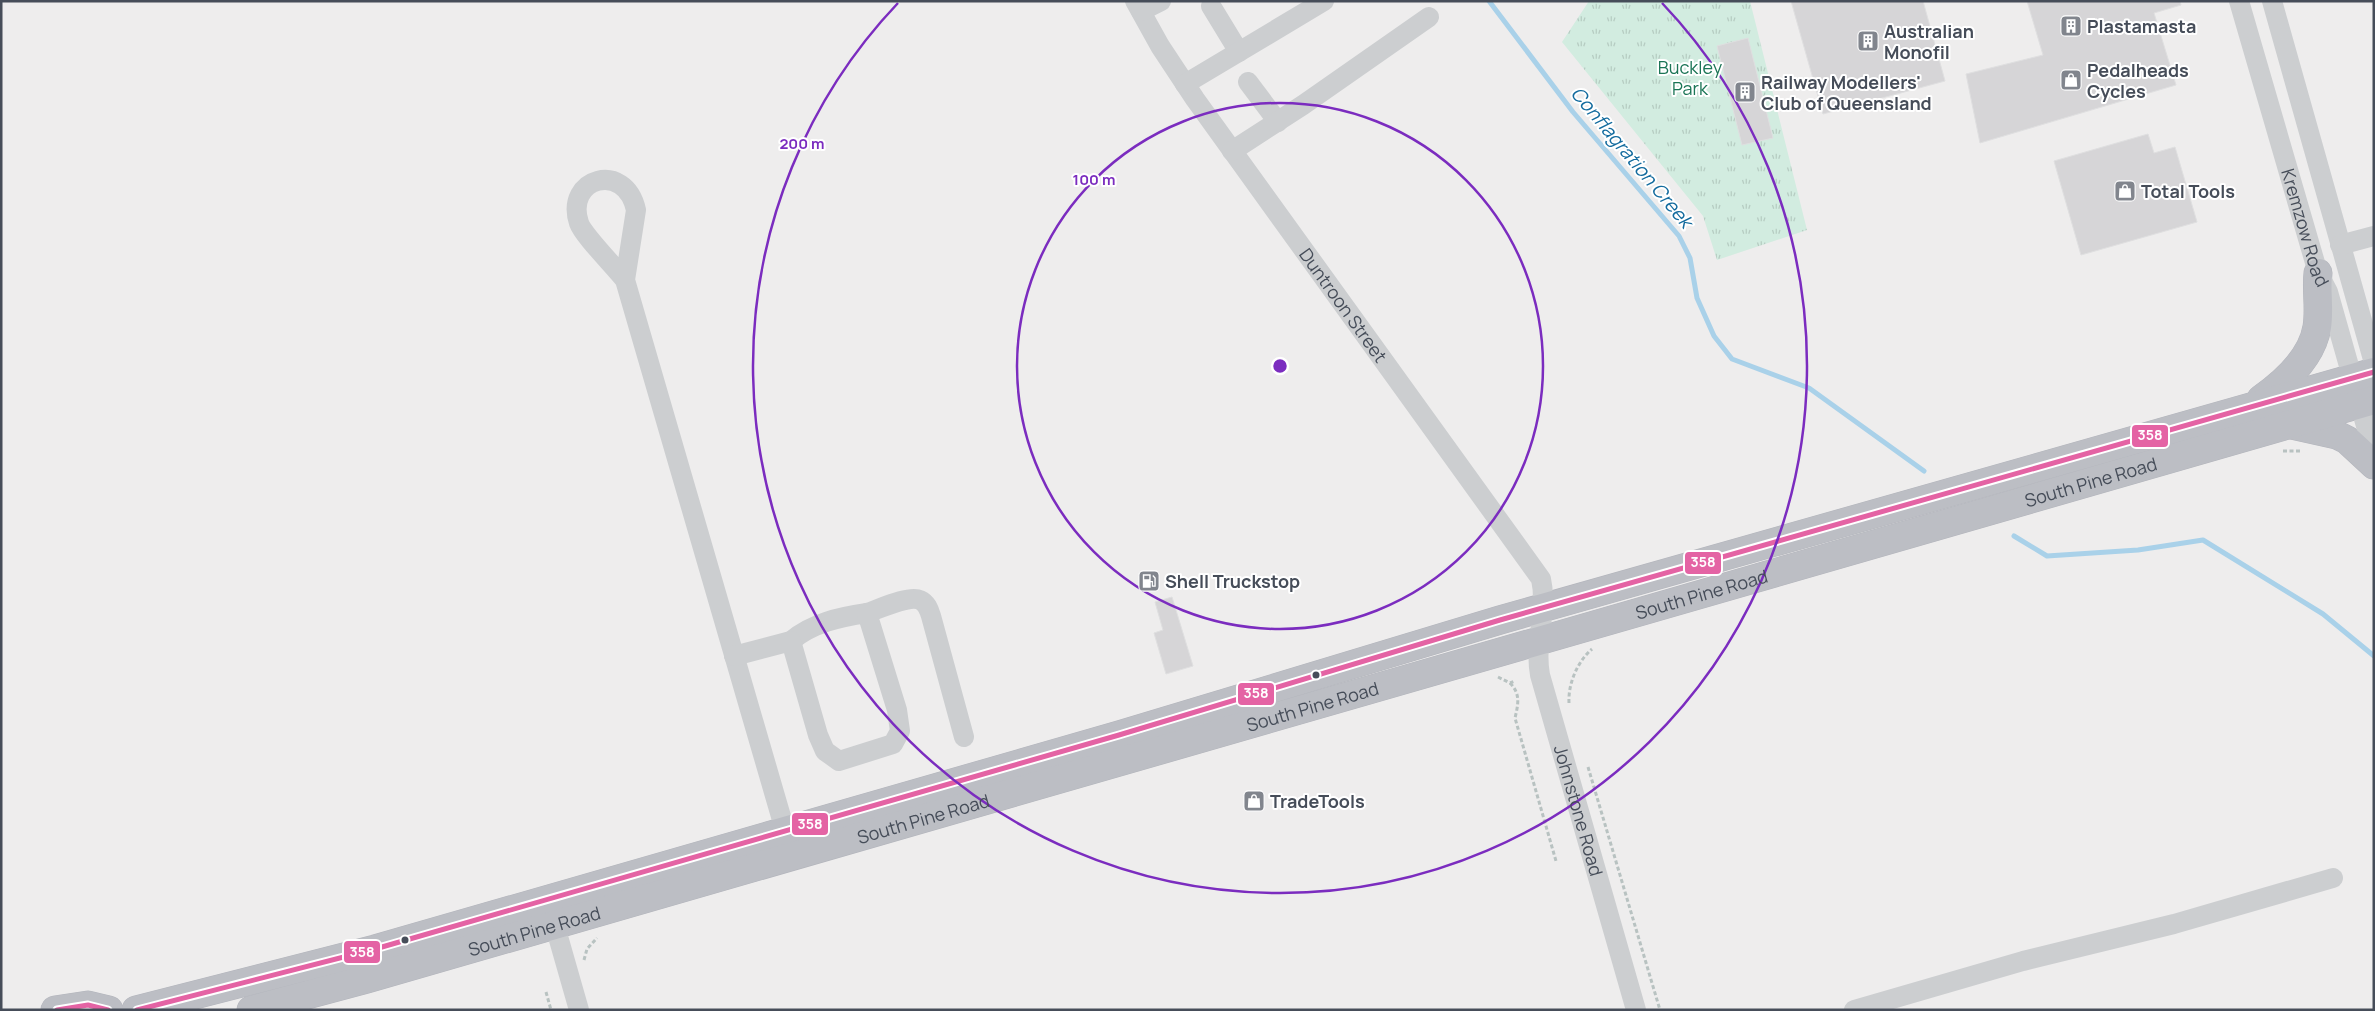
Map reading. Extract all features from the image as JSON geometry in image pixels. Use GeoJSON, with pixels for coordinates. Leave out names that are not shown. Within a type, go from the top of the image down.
{"type":"FeatureCollection","features":[{"type":"Feature","properties":{"kind":"highway"},"geometry":{"type":"LineString","coordinates":[[2252,406],[2283,383],[2306,355],[2313,342],[2317,326],[2318,272]]}},
{"type":"Feature","properties":{"kind":"highway","name":"South Pine Road"},"geometry":{"type":"LineString","coordinates":[[251,1010],[551,912],[785,830],[1120,735],[1500,620],[2252,406],[2367,371]]}},
{"type":"Feature","properties":{"kind":"highway","name":"South Pine Road"},"geometry":{"type":"LineString","coordinates":[[136,1010],[375,950],[551,912],[793,856],[2367,402]]}},
{"type":"Feature","properties":{"kind":"highway"},"geometry":{"type":"LineString","coordinates":[[2291,424],[2337,435],[2348,440],[2374,465]]}},
{"type":"Feature","properties":{"kind":"highway"},"geometry":{"type":"LineString","coordinates":[[55,1010],[88,1004],[109,1010]]}},
{"type":"Feature","properties":{"kind":"street"},"geometry":{"type":"LineString","coordinates":[[1138,6],[1161,1]]}},
{"type":"Feature","properties":{"kind":"street"},"geometry":{"type":"LineString","coordinates":[[1185,84],[1324,1]]}},
{"type":"Feature","properties":{"kind":"street","name":"Kremzow Road"},"geometry":{"type":"LineString","coordinates":[[2239,1],[2318,272],[2367,371]]}},
{"type":"Feature","properties":{"kind":"street","name":"Kremzow Road"},"geometry":{"type":"LineString","coordinates":[[2272,1],[2340,245],[2367,371],[2367,402],[2374,454]]}},
{"type":"Feature","properties":{"kind":"street","name":"Duntroon Street"},"geometry":{"type":"LineString","coordinates":[[1138,6],[1185,84],[1232,152],[1538,575],[1542,584],[1541,609]]}},
{"type":"Feature","properties":{"kind":"street"},"geometry":{"type":"LineString","coordinates":[[1211,6],[1239,52]]}},
{"type":"Feature","properties":{"kind":"street"},"geometry":{"type":"LineString","coordinates":[[1232,152],[1429,17]]}},
{"type":"Feature","properties":{"kind":"street"},"geometry":{"type":"LineString","coordinates":[[1248,82],[1278,122]]}},
{"type":"Feature","properties":{"kind":"street"},"geometry":{"type":"LineString","coordinates":[[2340,245],[2374,236]]}},
{"type":"Feature","properties":{"kind":"street"},"geometry":{"type":"LineString","coordinates":[[625,280],[793,856]]}},
{"type":"Feature","properties":{"kind":"street"},"geometry":{"type":"LineString","coordinates":[[734,656],[791,641],[800,633],[819,625],[909,600],[920,600],[927,605],[964,737]]}},
{"type":"Feature","properties":{"kind":"street","name":"Johnstone Road"},"geometry":{"type":"LineString","coordinates":[[1541,609],[1538,666],[1542,686],[1636,1010]]}},
{"type":"Feature","properties":{"kind":"street"},"geometry":{"type":"LineString","coordinates":[[791,641],[818,735],[825,751],[839,761],[884,748],[893,744],[900,731],[896,710],[867,613]]}},
{"type":"Feature","properties":{"kind":"street"},"geometry":{"type":"LineString","coordinates":[[1854,1010],[2023,960],[2174,924],[2333,878]]}},
{"type":"Feature","properties":{"kind":"street"},"geometry":{"type":"LineString","coordinates":[[551,912],[579,1010]]}},
{"type":"Feature","properties":{"kind":"path"},"geometry":{"type":"LineString","coordinates":[[1572,712],[1568,692],[1578,666]]}},
{"type":"Feature","properties":{"kind":"path"},"geometry":{"type":"LineString","coordinates":[[1510,683],[1517,690],[1518,698],[1515,718],[1556,861]]}},
{"type":"Feature","properties":{"kind":"path"},"geometry":{"type":"LineString","coordinates":[[1587,764],[1660,1010]]}},
{"type":"Feature","properties":{"kind":"path"},"geometry":{"type":"LineString","coordinates":[[546,992],[551,1010]]}},
{"type":"Feature","properties":{"kind":"green space","name":"Buckley Park"},"geometry":{"type":"Polygon","coordinates":[[[1589,1],[1750,1],[1807,230],[1717,260],[1703,216],[1562,42],[1589,1]]]}},
{"type":"Feature","properties":{"kind":"building","name":"Australian Monofil"},"geometry":{"type":"Polygon","coordinates":[[[1791,1],[1923,1],[1945,81],[1823,114],[1791,1]]]}},
{"type":"Feature","properties":{"kind":"building","name":"Pedalheads Cycles"},"geometry":{"type":"Polygon","coordinates":[[[2027,1],[2180,1],[2181,5],[2154,13],[2176,85],[1980,143],[1966,74],[2043,55],[2027,1]]]}},
{"type":"Feature","properties":{"kind":"building","name":"Railway Modellers' Club of Queensland"},"geometry":{"type":"Polygon","coordinates":[[[1748,38],[1773,138],[1742,145],[1717,46],[1748,38]]]}},
{"type":"Feature","properties":{"kind":"building","name":"Total Tools"},"geometry":{"type":"Polygon","coordinates":[[[2148,134],[2154,153],[2175,147],[2197,222],[2081,255],[2054,161],[2148,134]]]}},
{"type":"Feature","properties":{"kind":"building"},"geometry":{"type":"Polygon","coordinates":[[[1172,597],[1193,666],[1166,674],[1154,633],[1163,630],[1155,602],[1172,597]]]}},
{"type":"Feature","properties":{"kind":"waterway","name":"Conflagration Creek"},"geometry":{"type":"LineString","coordinates":[[1489,1],[1573,112],[1679,236],[1690,258],[1697,298],[1714,336],[1732,359],[1809,388],[1924,471]]}},
{"type":"Feature","properties":{"kind":"waterway","name":"Conflagration Creek"},"geometry":{"type":"LineString","coordinates":[[2014,536],[2047,556],[2138,550],[2203,540],[2323,614],[2374,656]]}},
{"type":"Feature","properties":{"kind":"transit line","name":"358"},"geometry":{"type":"LineString","coordinates":[[137,1010],[375,949],[1119,735],[1500,620],[2374,372]]}},
{"type":"Feature","properties":{"kind":"transit line","name":"358"},"geometry":{"type":"LineString","coordinates":[[57,1010],[88,1005],[108,1010]]}},
{"type":"Feature","properties":{"kind":"place","name":"Plastamasta"},"geometry":{"type":"Point","coordinates":[2071,26]}},
{"type":"Feature","properties":{"kind":"place","name":"Australian Monofil"},"geometry":{"type":"Point","coordinates":[1868,41]}},
{"type":"Feature","properties":{"kind":"place","name":"Pedalheads Cycles"},"geometry":{"type":"Point","coordinates":[2071,80]}},
{"type":"Feature","properties":{"kind":"place","name":"Railway Modellers' Club of Queensland"},"geometry":{"type":"Point","coordinates":[1745,92]}},
{"type":"Feature","properties":{"kind":"place","name":"Total Tools"},"geometry":{"type":"Point","coordinates":[2125,191]}},
{"type":"Feature","properties":{"kind":"place","name":"Shell Truckstop"},"geometry":{"type":"Point","coordinates":[1149,581]}},
{"type":"Feature","properties":{"kind":"place","name":"TradeTools"},"geometry":{"type":"Point","coordinates":[1254,801]}}]}
